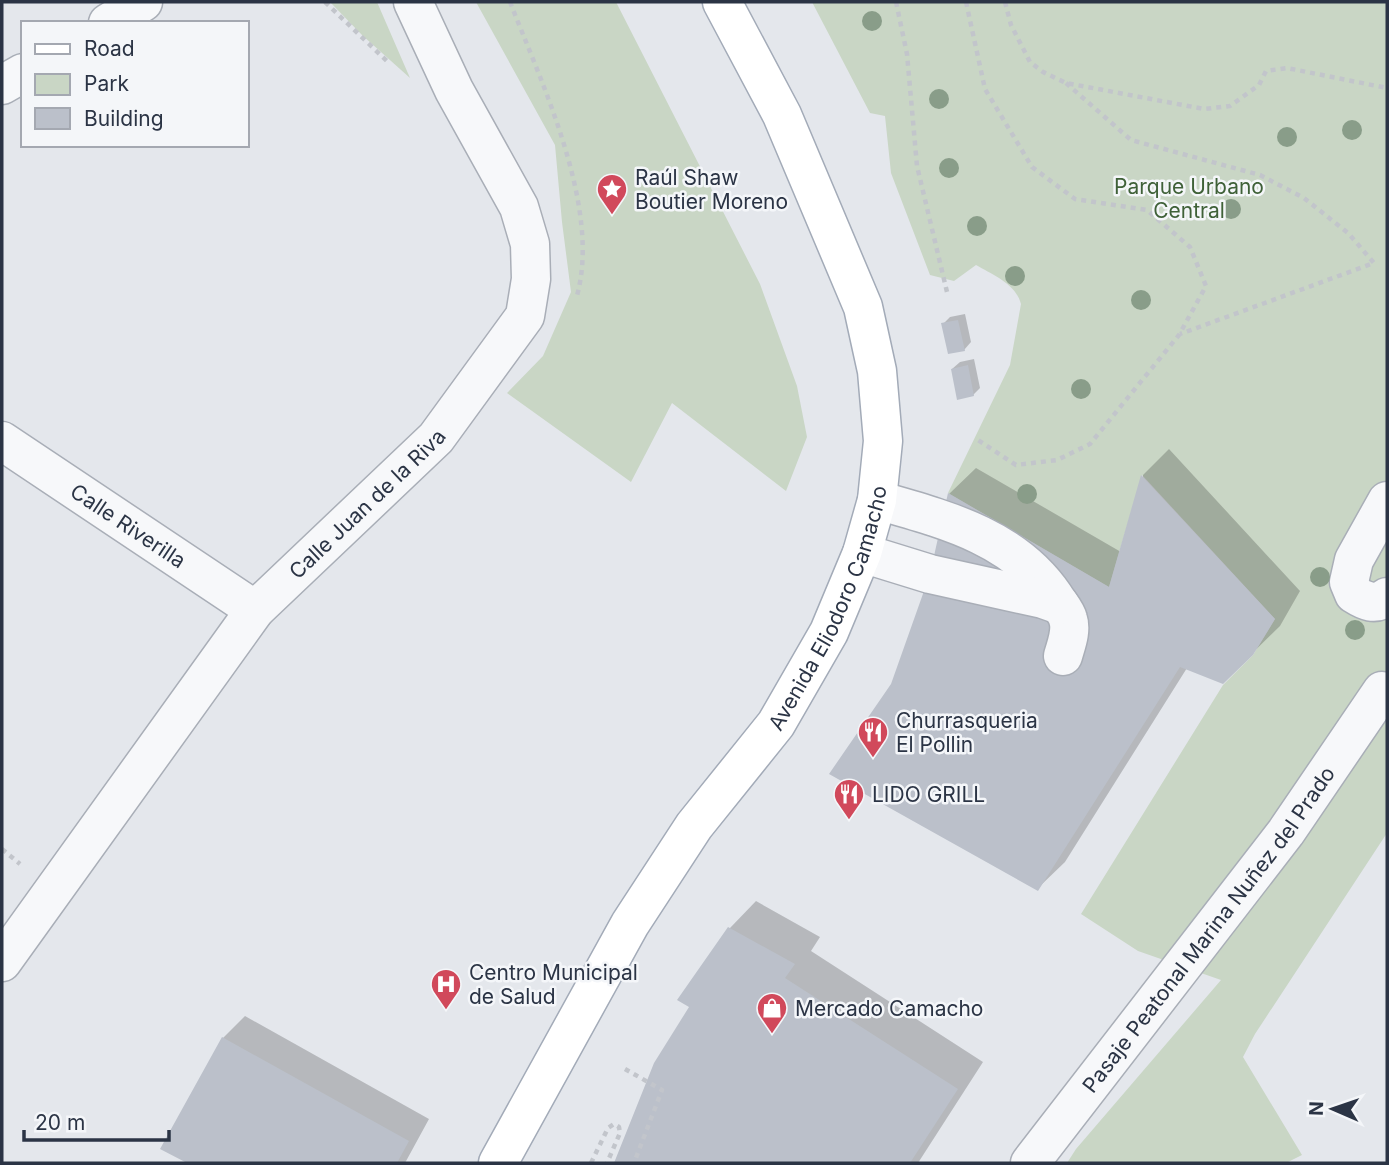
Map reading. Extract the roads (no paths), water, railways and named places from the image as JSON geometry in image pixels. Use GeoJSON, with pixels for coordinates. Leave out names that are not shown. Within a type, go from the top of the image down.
{"type":"FeatureCollection","features":[{"type":"Feature","properties":{"kind":"main road","name":"Avenida Eliodoro Camacho"},"geometry":{"type":"LineString","coordinates":[[498,1163],[630,924],[694,826],[776,724],[829,632],[862,553],[877,500],[883,441],[877,371],[863,306],[782,115],[722,2]]}},
{"type":"Feature","properties":{"kind":"street"},"geometry":{"type":"LineString","coordinates":[[111,21],[143,2]]}},
{"type":"Feature","properties":{"kind":"street","name":"Calle Juan de la Riva"},"geometry":{"type":"LineString","coordinates":[[2,962],[255,610],[436,438],[525,316],[531,279],[530,244],[519,207],[454,90],[413,2]]}},
{"type":"Feature","properties":{"kind":"street"},"geometry":{"type":"LineString","coordinates":[[2,85],[21,74]]}},
{"type":"Feature","properties":{"kind":"street","name":"Calle Riverilla"},"geometry":{"type":"LineString","coordinates":[[2,441],[255,610]]}},
{"type":"Feature","properties":{"kind":"street"},"geometry":{"type":"LineString","coordinates":[[877,500],[977,532],[1009,551],[1041,576],[1068,619],[1069,633],[1063,656]]}},
{"type":"Feature","properties":{"kind":"street"},"geometry":{"type":"LineString","coordinates":[[1387,501],[1354,560],[1349,582],[1353,594],[1367,602],[1381,602],[1387,597]]}},
{"type":"Feature","properties":{"kind":"street"},"geometry":{"type":"LineString","coordinates":[[862,553],[930,574],[1060,605]]}},
{"type":"Feature","properties":{"kind":"street","name":"Pasaje Peatonal Marina Nuñez del Prado"},"geometry":{"type":"LineString","coordinates":[[1030,1163],[1286,832],[1381,691]]}},
{"type":"Feature","properties":{"kind":"place","name":"Raúl Shaw Boutier Moreno"},"geometry":{"type":"Point","coordinates":[612,216]}},
{"type":"Feature","properties":{"kind":"place","name":"Churrasqueria El Pollin"},"geometry":{"type":"Point","coordinates":[873,759]}},
{"type":"Feature","properties":{"kind":"place","name":"LIDO GRILL"},"geometry":{"type":"Point","coordinates":[849,821]}},
{"type":"Feature","properties":{"kind":"place","name":"Centro Municipal de Salud"},"geometry":{"type":"Point","coordinates":[446,1011]}},
{"type":"Feature","properties":{"kind":"place","name":"Mercado Camacho"},"geometry":{"type":"Point","coordinates":[772,1035]}},
{"type":"Feature","properties":{"kind":"park label","name":"Parque Urbano Central"},"geometry":{"type":"Point","coordinates":[1189,198]}}]}
